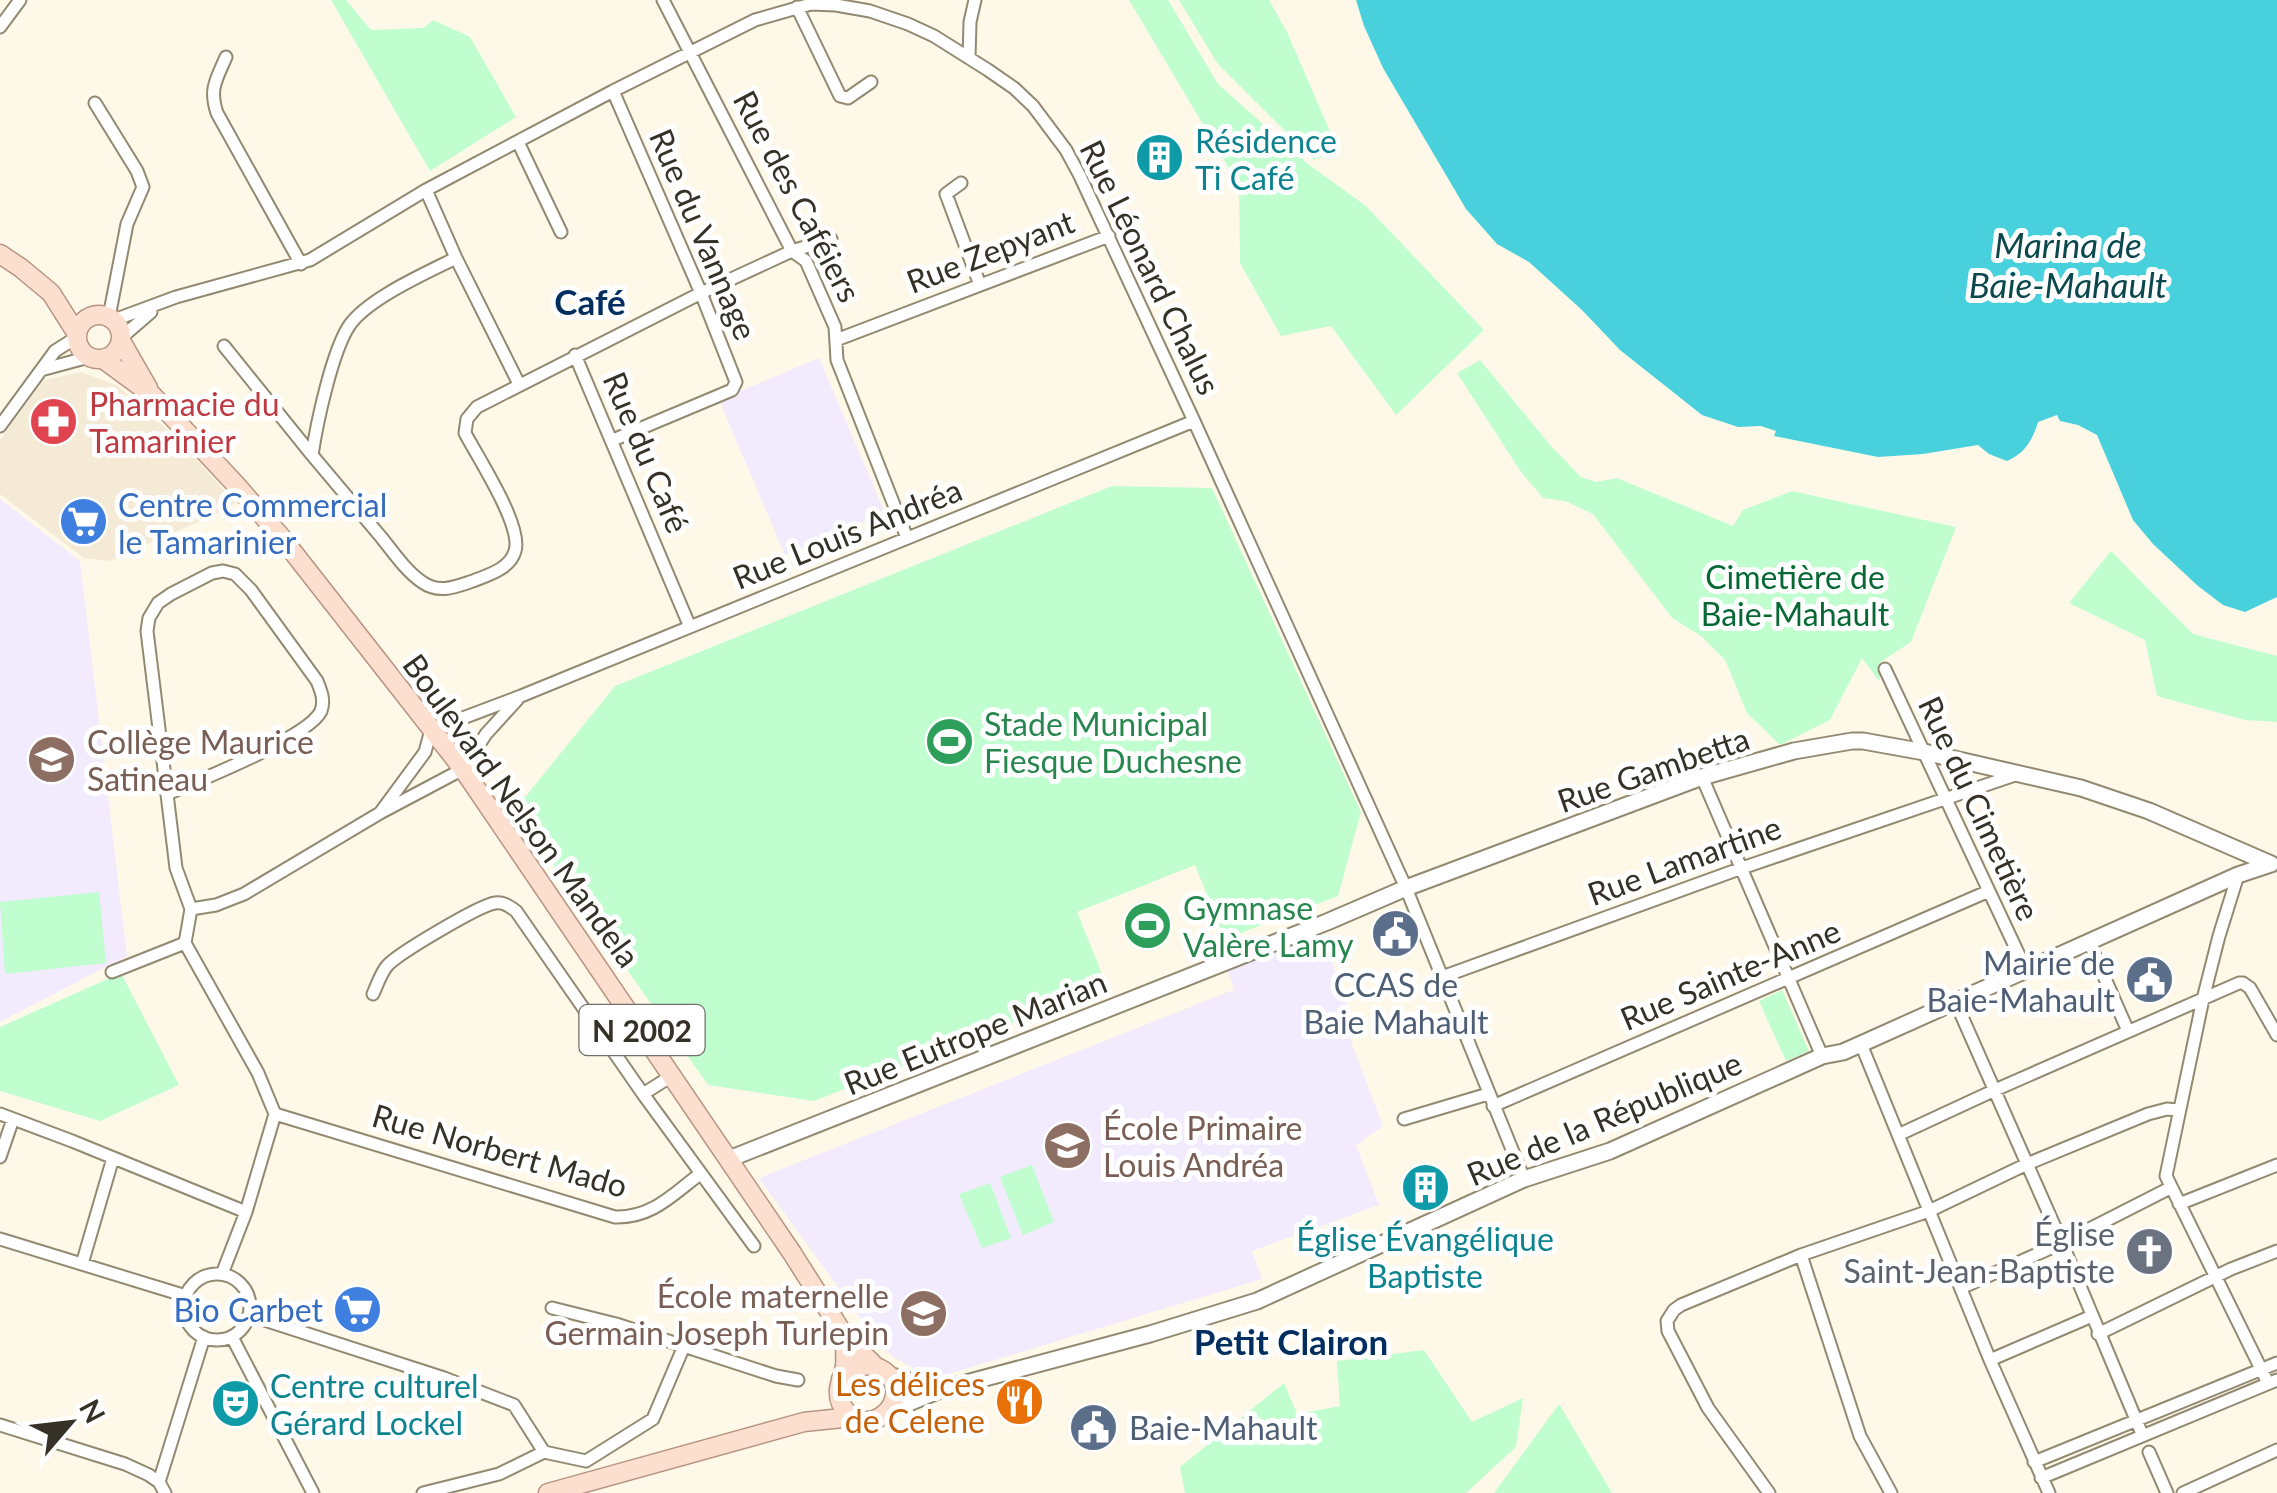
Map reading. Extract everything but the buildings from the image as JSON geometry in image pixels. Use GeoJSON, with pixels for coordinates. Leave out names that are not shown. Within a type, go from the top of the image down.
{"type":"FeatureCollection","features":[{"type":"Feature","properties":{"kind":"main road"},"geometry":{"type":"LineString","coordinates":[[0,254],[51,292],[112,326]]}},
{"type":"Feature","properties":{"kind":"main road"},"geometry":{"type":"LineString","coordinates":[[51,292],[77,335],[80,348],[96,358],[115,353],[112,326]]}},
{"type":"Feature","properties":{"kind":"main road"},"geometry":{"type":"LineString","coordinates":[[77,335],[83,321],[112,326]]}},
{"type":"Feature","properties":{"kind":"main road","name":"Boulevard Nelson Mandela"},"geometry":{"type":"LineString","coordinates":[[112,326],[152,395],[282,538],[463,769],[730,1159],[844,1335],[881,1370]]}},
{"type":"Feature","properties":{"kind":"main road","name":"Boulevard Nelson Mandela"},"geometry":{"type":"LineString","coordinates":[[96,358],[152,395]]}},
{"type":"Feature","properties":{"kind":"main road"},"geometry":{"type":"LineString","coordinates":[[804,1422],[823,1407],[840,1382],[850,1369],[857,1366],[881,1370],[894,1390],[892,1405],[874,1420],[852,1417],[842,1406],[839,1399],[840,1382],[845,1368],[844,1335]]}},
{"type":"Feature","properties":{"kind":"main road"},"geometry":{"type":"LineString","coordinates":[[548,1493],[804,1422],[852,1417]]}},
{"type":"Feature","properties":{"kind":"street"},"geometry":{"type":"LineString","coordinates":[[0,27],[20,0]]}},
{"type":"Feature","properties":{"kind":"street","name":"Rue des Caféiers"},"geometry":{"type":"LineString","coordinates":[[663,0],[792,251],[806,261],[835,326],[837,360],[906,538]]}},
{"type":"Feature","properties":{"kind":"street"},"geometry":{"type":"LineString","coordinates":[[969,58],[974,0]]}},
{"type":"Feature","properties":{"kind":"street","name":"Rue Léonard Chalus"},"geometry":{"type":"LineString","coordinates":[[112,326],[195,292],[301,264],[426,190],[755,20],[820,4],[870,11],[908,24],[946,44],[1014,88],[1049,125],[1066,150],[1406,888],[1524,1179]]}},
{"type":"Feature","properties":{"kind":"street"},"geometry":{"type":"LineString","coordinates":[[798,7],[840,96],[848,98],[871,82]]}},
{"type":"Feature","properties":{"kind":"street"},"geometry":{"type":"LineString","coordinates":[[946,44],[970,22]]}},
{"type":"Feature","properties":{"kind":"street"},"geometry":{"type":"LineString","coordinates":[[226,57],[212,99],[301,264]]}},
{"type":"Feature","properties":{"kind":"street","name":"Rue du Vannage"},"geometry":{"type":"LineString","coordinates":[[613,91],[701,292],[736,386],[613,440]]}},
{"type":"Feature","properties":{"kind":"street"},"geometry":{"type":"LineString","coordinates":[[94,104],[143,187],[127,224],[112,326]]}},
{"type":"Feature","properties":{"kind":"street"},"geometry":{"type":"LineString","coordinates":[[518,142],[561,232]]}},
{"type":"Feature","properties":{"kind":"street"},"geometry":{"type":"LineString","coordinates":[[961,183],[946,194],[980,285]]}},
{"type":"Feature","properties":{"kind":"street"},"geometry":{"type":"LineString","coordinates":[[426,190],[519,384]]}},
{"type":"Feature","properties":{"kind":"street","name":"Rue Zepyant"},"geometry":{"type":"LineString","coordinates":[[836,340],[1108,236]]}},
{"type":"Feature","properties":{"kind":"street"},"geometry":{"type":"LineString","coordinates":[[224,346],[416,578],[438,589],[456,587],[502,568],[516,550],[516,532],[508,513],[464,429],[477,407],[701,292],[792,251],[832,239]]}},
{"type":"Feature","properties":{"kind":"street"},"geometry":{"type":"LineString","coordinates":[[312,455],[339,348],[350,324],[367,308],[456,258]]}},
{"type":"Feature","properties":{"kind":"street","name":"Rue Léonard Chalus"},"geometry":{"type":"LineString","coordinates":[[112,326],[163,304]]}},
{"type":"Feature","properties":{"kind":"street"},"geometry":{"type":"LineString","coordinates":[[0,426],[55,351],[77,335]]}},
{"type":"Feature","properties":{"kind":"street","name":"Rue du Café"},"geometry":{"type":"LineString","coordinates":[[575,355],[690,627]]}},
{"type":"Feature","properties":{"kind":"street"},"geometry":{"type":"LineString","coordinates":[[38,372],[96,358]]}},
{"type":"Feature","properties":{"kind":"street","name":"Rue Louis Andréa"},"geometry":{"type":"LineString","coordinates":[[431,730],[1194,421]]}},
{"type":"Feature","properties":{"kind":"street"},"geometry":{"type":"LineString","coordinates":[[167,794],[231,768],[304,728],[322,708],[323,696],[317,680],[235,574],[212,573],[172,594],[158,603],[148,618],[147,630],[176,868],[191,909],[185,943],[258,1072],[276,1114],[222,1274]]}},
{"type":"Feature","properties":{"kind":"street","name":"Rue du Cimetière"},"geometry":{"type":"LineString","coordinates":[[1885,670],[2026,970]]}},
{"type":"Feature","properties":{"kind":"street","name":"Rue Louis Andréa"},"geometry":{"type":"LineString","coordinates":[[463,769],[486,734],[521,696]]}},
{"type":"Feature","properties":{"kind":"street"},"geometry":{"type":"LineString","coordinates":[[380,813],[425,752],[431,730]]}},
{"type":"Feature","properties":{"kind":"street","name":"Rue Gambetta"},"geometry":{"type":"LineString","coordinates":[[1406,888],[1702,777],[1794,751],[1863,741],[2081,788],[2274,862]]}},
{"type":"Feature","properties":{"kind":"street"},"geometry":{"type":"LineString","coordinates":[[191,909],[244,894],[463,769]]}},
{"type":"Feature","properties":{"kind":"street","name":"Rue Lamartine"},"geometry":{"type":"LineString","coordinates":[[1442,977],[1742,868],[2019,774]]}},
{"type":"Feature","properties":{"kind":"street"},"geometry":{"type":"LineString","coordinates":[[1702,777],[1822,1056]]}},
{"type":"Feature","properties":{"kind":"street","name":"Rue de la République"},"geometry":{"type":"LineString","coordinates":[[887,1412],[940,1390],[1257,1301],[1524,1179],[1610,1151],[2274,862]]}},
{"type":"Feature","properties":{"kind":"street"},"geometry":{"type":"LineString","coordinates":[[2033,1493],[2142,1434],[2272,1381],[2262,1369],[2166,1176],[2203,999],[2238,875]]}},
{"type":"Feature","properties":{"kind":"street","name":"Rue Eutrope Marian"},"geometry":{"type":"LineString","coordinates":[[730,1159],[1406,888]]}},
{"type":"Feature","properties":{"kind":"street","name":"Rue Sainte-Anne"},"geometry":{"type":"LineString","coordinates":[[1404,1119],[1491,1100],[1790,978],[1989,891]]}},
{"type":"Feature","properties":{"kind":"street"},"geometry":{"type":"LineString","coordinates":[[373,994],[388,965],[477,910],[500,902],[508,905],[754,1246]]}},
{"type":"Feature","properties":{"kind":"street"},"geometry":{"type":"LineString","coordinates":[[2088,942],[2128,1030]]}},
{"type":"Feature","properties":{"kind":"street"},"geometry":{"type":"LineString","coordinates":[[112,972],[185,943]]}},
{"type":"Feature","properties":{"kind":"street"},"geometry":{"type":"LineString","coordinates":[[1898,1136],[2128,1030],[2243,982],[2273,1018],[2277,1035]]}},
{"type":"Feature","properties":{"kind":"street"},"geometry":{"type":"LineString","coordinates":[[1956,1003],[2142,1434]]}},
{"type":"Feature","properties":{"kind":"street"},"geometry":{"type":"LineString","coordinates":[[1862,1044],[2045,1486]]}},
{"type":"Feature","properties":{"kind":"street"},"geometry":{"type":"LineString","coordinates":[[643,1094],[672,1075]]}},
{"type":"Feature","properties":{"kind":"street"},"geometry":{"type":"LineString","coordinates":[[1769,1493],[1708,1408],[1668,1331],[1667,1321],[1674,1310],[1801,1256],[1929,1211],[2148,1114],[2178,1110]]}},
{"type":"Feature","properties":{"kind":"street","name":"Rue Norbert Mado"},"geometry":{"type":"LineString","coordinates":[[276,1114],[615,1217],[632,1218],[650,1212],[700,1174]]}},
{"type":"Feature","properties":{"kind":"street"},"geometry":{"type":"LineString","coordinates":[[0,1157],[6,1117],[246,1212]]}},
{"type":"Feature","properties":{"kind":"street"},"geometry":{"type":"LineString","coordinates":[[82,1264],[114,1158]]}},
{"type":"Feature","properties":{"kind":"street"},"geometry":{"type":"LineString","coordinates":[[2180,1204],[2277,1165]]}},
{"type":"Feature","properties":{"kind":"street"},"geometry":{"type":"LineString","coordinates":[[1961,1288],[2170,1188]]}},
{"type":"Feature","properties":{"kind":"street"},"geometry":{"type":"LineString","coordinates":[[0,1240],[186,1296]]}},
{"type":"Feature","properties":{"kind":"street"},"geometry":{"type":"LineString","coordinates":[[2098,1334],[2277,1251]]}},
{"type":"Feature","properties":{"kind":"street"},"geometry":{"type":"LineString","coordinates":[[1801,1256],[1860,1436],[1890,1493]]}},
{"type":"Feature","properties":{"kind":"street"},"geometry":{"type":"LineString","coordinates":[[222,1274],[242,1286],[249,1300],[250,1315],[232,1337],[218,1340],[197,1333],[185,1312],[189,1289],[200,1279],[222,1274]]}},
{"type":"Feature","properties":{"kind":"street"},"geometry":{"type":"LineString","coordinates":[[552,1308],[798,1380]]}},
{"type":"Feature","properties":{"kind":"street"},"geometry":{"type":"LineString","coordinates":[[250,1315],[444,1378],[514,1406],[544,1452]]}},
{"type":"Feature","properties":{"kind":"street"},"geometry":{"type":"LineString","coordinates":[[1990,1360],[2092,1316]]}},
{"type":"Feature","properties":{"kind":"street"},"geometry":{"type":"LineString","coordinates":[[0,1425],[125,1464],[149,1475],[162,1488],[204,1337]]}},
{"type":"Feature","properties":{"kind":"street"},"geometry":{"type":"LineString","coordinates":[[232,1337],[311,1490]]}},
{"type":"Feature","properties":{"kind":"street"},"geometry":{"type":"LineString","coordinates":[[423,1493],[499,1474],[544,1452],[586,1460],[653,1419],[684,1346]]}},
{"type":"Feature","properties":{"kind":"street"},"geometry":{"type":"LineString","coordinates":[[2034,1462],[2277,1363]]}},
{"type":"Feature","properties":{"kind":"street"},"geometry":{"type":"LineString","coordinates":[[881,1370],[940,1390]]}},
{"type":"Feature","properties":{"kind":"street"},"geometry":{"type":"LineString","coordinates":[[2183,1493],[2277,1450]]}},
{"type":"Feature","properties":{"kind":"street"},"geometry":{"type":"LineString","coordinates":[[2149,1452],[2168,1493]]}},
{"type":"Feature","properties":{"kind":"street"},"geometry":{"type":"LineString","coordinates":[[586,1460],[595,1480]]}},
{"type":"Feature","properties":{"kind":"shaded area"},"geometry":{"type":"Polygon","coordinates":[[[819,358],[885,513],[785,555],[719,400],[819,358]]]}},
{"type":"Feature","properties":{"kind":"shaded area"},"geometry":{"type":"Polygon","coordinates":[[[81,372],[118,386],[185,446],[235,503],[109,561],[84,558],[0,494],[0,440],[44,380],[81,372]]]}},
{"type":"Feature","properties":{"kind":"shaded area","name":"Collège Maurice Satineau"},"geometry":{"type":"Polygon","coordinates":[[[0,499],[80,561],[127,956],[0,1022],[0,499]]]}},
{"type":"Feature","properties":{"kind":"shaded area","name":"École Primaire Louis Andréa"},"geometry":{"type":"Polygon","coordinates":[[[1319,925],[1353,1022],[1346,1028],[1383,1126],[1356,1145],[1379,1205],[1252,1251],[1262,1279],[945,1375],[920,1372],[880,1345],[759,1178],[1233,990],[1237,998],[1225,963],[1319,925]]]}},
{"type":"Feature","properties":{"kind":"green space"},"geometry":{"type":"Polygon","coordinates":[[[331,0],[346,0],[371,30],[424,28],[433,20],[470,37],[516,117],[430,171],[331,0]]]}},
{"type":"Feature","properties":{"kind":"green space"},"geometry":{"type":"Polygon","coordinates":[[[1129,0],[1168,0],[1218,84],[1308,164],[1366,206],[1484,330],[1396,415],[1331,326],[1281,336],[1240,263],[1239,185],[1129,0]]]}},
{"type":"Feature","properties":{"kind":"green space"},"geometry":{"type":"Polygon","coordinates":[[[1179,0],[1269,0],[1338,150],[1314,160],[1217,63],[1179,0]]]}},
{"type":"Feature","properties":{"kind":"green space","name":"Cimetière de Baie-Mahault"},"geometry":{"type":"Polygon","coordinates":[[[1480,360],[1581,477],[1596,482],[1617,478],[1733,526],[1743,510],[1792,491],[1956,527],[1911,642],[1882,661],[1879,681],[1862,658],[1830,720],[1780,745],[1747,713],[1725,660],[1701,636],[1672,618],[1593,514],[1565,501],[1543,498],[1521,472],[1457,373],[1480,360]]]}},
{"type":"Feature","properties":{"kind":"green space","name":"Stade Municipal Fiesque Duchesne"},"geometry":{"type":"Polygon","coordinates":[[[1112,486],[1212,488],[1361,812],[1338,896],[1225,939],[1195,865],[1077,912],[1107,986],[814,1101],[708,1085],[512,806],[526,796],[615,686],[1112,486]]]}},
{"type":"Feature","properties":{"kind":"green space"},"geometry":{"type":"Polygon","coordinates":[[[2111,551],[2193,634],[2277,656],[2277,722],[2245,720],[2157,696],[2145,640],[2069,603],[2111,551]]]}},
{"type":"Feature","properties":{"kind":"green space"},"geometry":{"type":"Polygon","coordinates":[[[99,892],[106,963],[5,974],[0,902],[99,892]]]}},
{"type":"Feature","properties":{"kind":"green space"},"geometry":{"type":"Polygon","coordinates":[[[121,973],[179,1085],[100,1121],[0,1091],[0,1027],[121,973]]]}},
{"type":"Feature","properties":{"kind":"green space"},"geometry":{"type":"Polygon","coordinates":[[[1782,990],[1809,1051],[1786,1061],[1759,1001],[1782,990]]]}},
{"type":"Feature","properties":{"kind":"green space"},"geometry":{"type":"Polygon","coordinates":[[[1032,1165],[1054,1222],[1023,1235],[1000,1177],[1032,1165]]]}},
{"type":"Feature","properties":{"kind":"green space"},"geometry":{"type":"Polygon","coordinates":[[[990,1183],[1011,1238],[982,1248],[959,1194],[990,1183]]]}},
{"type":"Feature","properties":{"kind":"green space"},"geometry":{"type":"Polygon","coordinates":[[[1424,1350],[1472,1422],[1523,1398],[1516,1447],[1466,1493],[1185,1493],[1180,1467],[1284,1383],[1297,1414],[1340,1406],[1337,1361],[1424,1350]]]}},
{"type":"Feature","properties":{"kind":"green space"},"geometry":{"type":"Polygon","coordinates":[[[1559,1404],[1612,1493],[1494,1493],[1559,1404]]]}},
{"type":"Feature","properties":{"kind":"water","name":"Marina de Baie-Mahault"},"geometry":{"type":"Polygon","coordinates":[[[1356,0],[2277,0],[2277,597],[2245,612],[2223,605],[2198,586],[2133,520],[2097,435],[2060,421],[2057,415],[2038,422],[2027,446],[2007,461],[1978,445],[1878,457],[1774,436],[1776,431],[1761,426],[1738,427],[1702,415],[1620,350],[1529,262],[1497,244],[1466,209],[1383,68],[1356,0]]]}},
{"type":"Feature","properties":{"kind":"place","name":"Résidence Ti Café"},"geometry":{"type":"Point","coordinates":[1160,158]}},
{"type":"Feature","properties":{"kind":"place","name":"Pharmacie du Tamarinier"},"geometry":{"type":"Point","coordinates":[54,421]}},
{"type":"Feature","properties":{"kind":"place","name":"Centre Commercial le Tamarinier"},"geometry":{"type":"Point","coordinates":[83,522]}},
{"type":"Feature","properties":{"kind":"place","name":"Stade Municipal Fiesque Duchesne"},"geometry":{"type":"Point","coordinates":[949,741]}},
{"type":"Feature","properties":{"kind":"place","name":"Collège Maurice Satineau"},"geometry":{"type":"Point","coordinates":[52,759]}},
{"type":"Feature","properties":{"kind":"place","name":"Gymnase Valère Lamy"},"geometry":{"type":"Point","coordinates":[1148,925]}},
{"type":"Feature","properties":{"kind":"place","name":"CCAS de Baie Mahault"},"geometry":{"type":"Point","coordinates":[1396,934]}},
{"type":"Feature","properties":{"kind":"place","name":"Mairie de Baie-Mahault"},"geometry":{"type":"Point","coordinates":[2150,980]}},
{"type":"Feature","properties":{"kind":"place","name":"École Primaire Louis Andréa"},"geometry":{"type":"Point","coordinates":[1068,1145]}},
{"type":"Feature","properties":{"kind":"place","name":"Église Évangélique Baptiste"},"geometry":{"type":"Point","coordinates":[1425,1188]}},
{"type":"Feature","properties":{"kind":"place","name":"Église Saint-Jean-Baptiste"},"geometry":{"type":"Point","coordinates":[2150,1251]}},
{"type":"Feature","properties":{"kind":"place","name":"Bio Carbet"},"geometry":{"type":"Point","coordinates":[358,1309]}},
{"type":"Feature","properties":{"kind":"place","name":"École maternelle Germain Joseph Turlepin"},"geometry":{"type":"Point","coordinates":[924,1313]}},
{"type":"Feature","properties":{"kind":"place","name":"Les délices de Celene"},"geometry":{"type":"Point","coordinates":[1020,1401]}},
{"type":"Feature","properties":{"kind":"place","name":"Centre culturel Gérard Lockel"},"geometry":{"type":"Point","coordinates":[235,1403]}},
{"type":"Feature","properties":{"kind":"place","name":"Baie-Mahault"},"geometry":{"type":"Point","coordinates":[1094,1427]}},
{"type":"Feature","properties":{"kind":"district","name":"Café"},"geometry":{"type":"Point","coordinates":[590,301]}},
{"type":"Feature","properties":{"kind":"district","name":"Petit Clairon"},"geometry":{"type":"Point","coordinates":[1291,1341]}}]}
